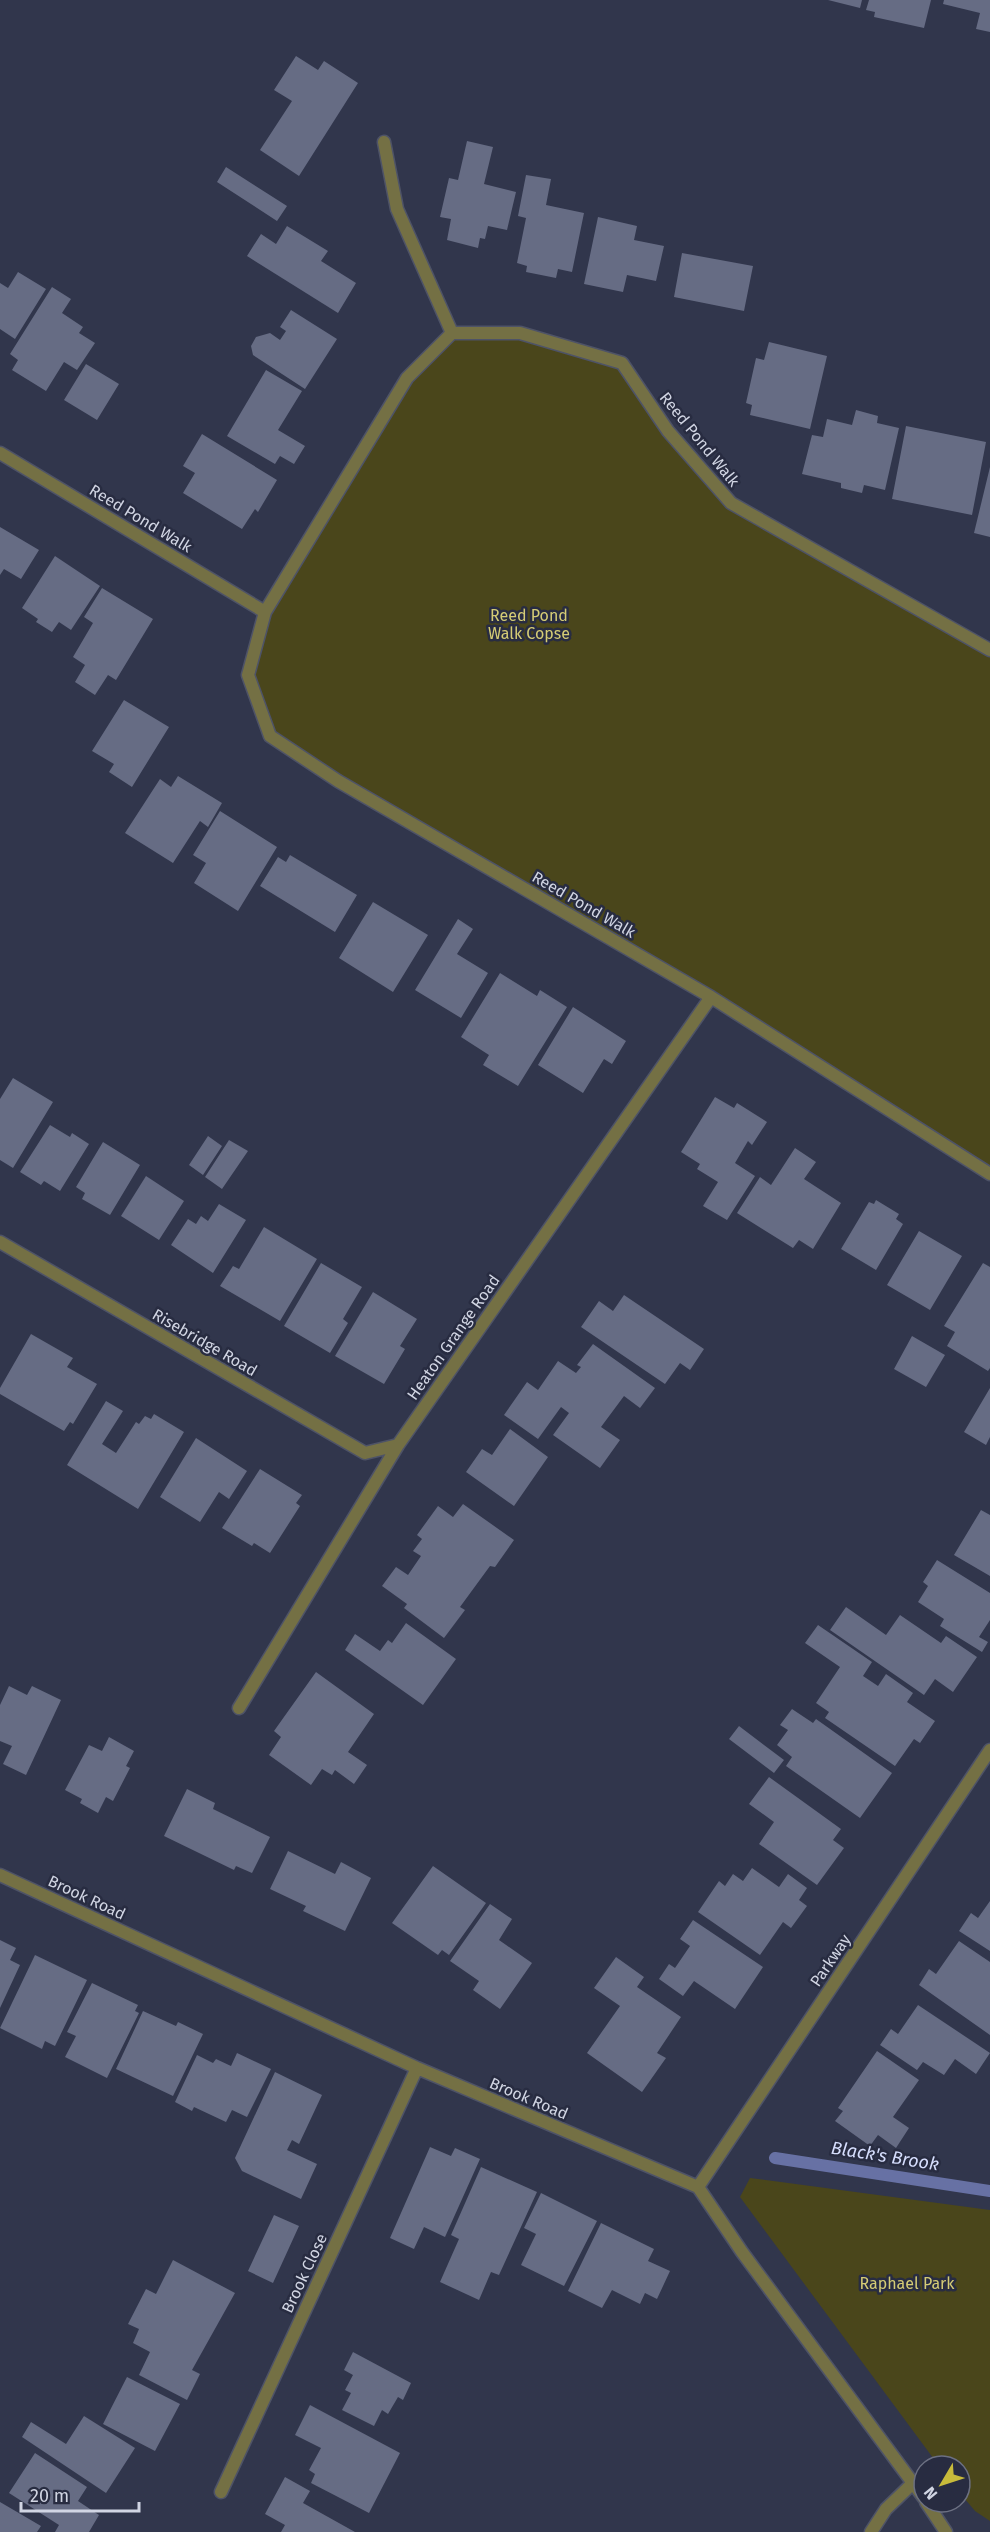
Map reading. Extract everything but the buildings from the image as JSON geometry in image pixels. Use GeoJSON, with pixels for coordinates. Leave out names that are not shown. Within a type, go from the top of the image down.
{"type":"FeatureCollection","features":[{"type":"Feature","properties":{"kind":"street"},"geometry":{"type":"LineString","coordinates":[[384,142],[397,209],[452,333]]}},
{"type":"Feature","properties":{"kind":"street","name":"Reed Pond Walk"},"geometry":{"type":"LineString","coordinates":[[990,650],[731,503],[668,431],[622,363],[520,333],[452,333],[407,378],[265,612],[248,675],[270,736],[338,781],[711,997],[990,1174]]}},
{"type":"Feature","properties":{"kind":"street","name":"Reed Pond Walk"},"geometry":{"type":"LineString","coordinates":[[0,453],[265,612]]}},
{"type":"Feature","properties":{"kind":"street","name":"Heaton Grange Road"},"geometry":{"type":"LineString","coordinates":[[239,1708],[398,1445],[711,997]]}},
{"type":"Feature","properties":{"kind":"street","name":"Risebridge Road"},"geometry":{"type":"LineString","coordinates":[[0,1242],[365,1453],[398,1445]]}},
{"type":"Feature","properties":{"kind":"street","name":"Parkway"},"geometry":{"type":"LineString","coordinates":[[698,2187],[990,1750]]}},
{"type":"Feature","properties":{"kind":"street","name":"Brook Road"},"geometry":{"type":"LineString","coordinates":[[0,1875],[417,2068],[698,2187]]}},
{"type":"Feature","properties":{"kind":"street","name":"Brook Close"},"geometry":{"type":"LineString","coordinates":[[221,2492],[417,2068]]}},
{"type":"Feature","properties":{"kind":"street"},"geometry":{"type":"LineString","coordinates":[[698,2187],[742,2252],[912,2482]]}},
{"type":"Feature","properties":{"kind":"street"},"geometry":{"type":"LineString","coordinates":[[871,2532],[886,2509],[912,2484]]}},
{"type":"Feature","properties":{"kind":"street"},"geometry":{"type":"LineString","coordinates":[[934,2514],[946,2532]]}},
{"type":"Feature","properties":{"kind":"green space","name":"Reed Pond Walk Copse"},"geometry":{"type":"Polygon","coordinates":[[[452,333],[520,333],[622,363],[731,503],[990,650],[990,1174],[711,997],[270,736],[248,675],[265,612],[407,378],[452,333]]]}},
{"type":"Feature","properties":{"kind":"green space","name":"Raphael Park"},"geometry":{"type":"Polygon","coordinates":[[[750,2178],[990,2210],[990,2521],[972,2507],[972,2454],[930,2454],[740,2197],[750,2178]]]}},
{"type":"Feature","properties":{"kind":"waterway","name":"Black's Brook"},"geometry":{"type":"LineString","coordinates":[[775,2158],[990,2191]]}}]}
